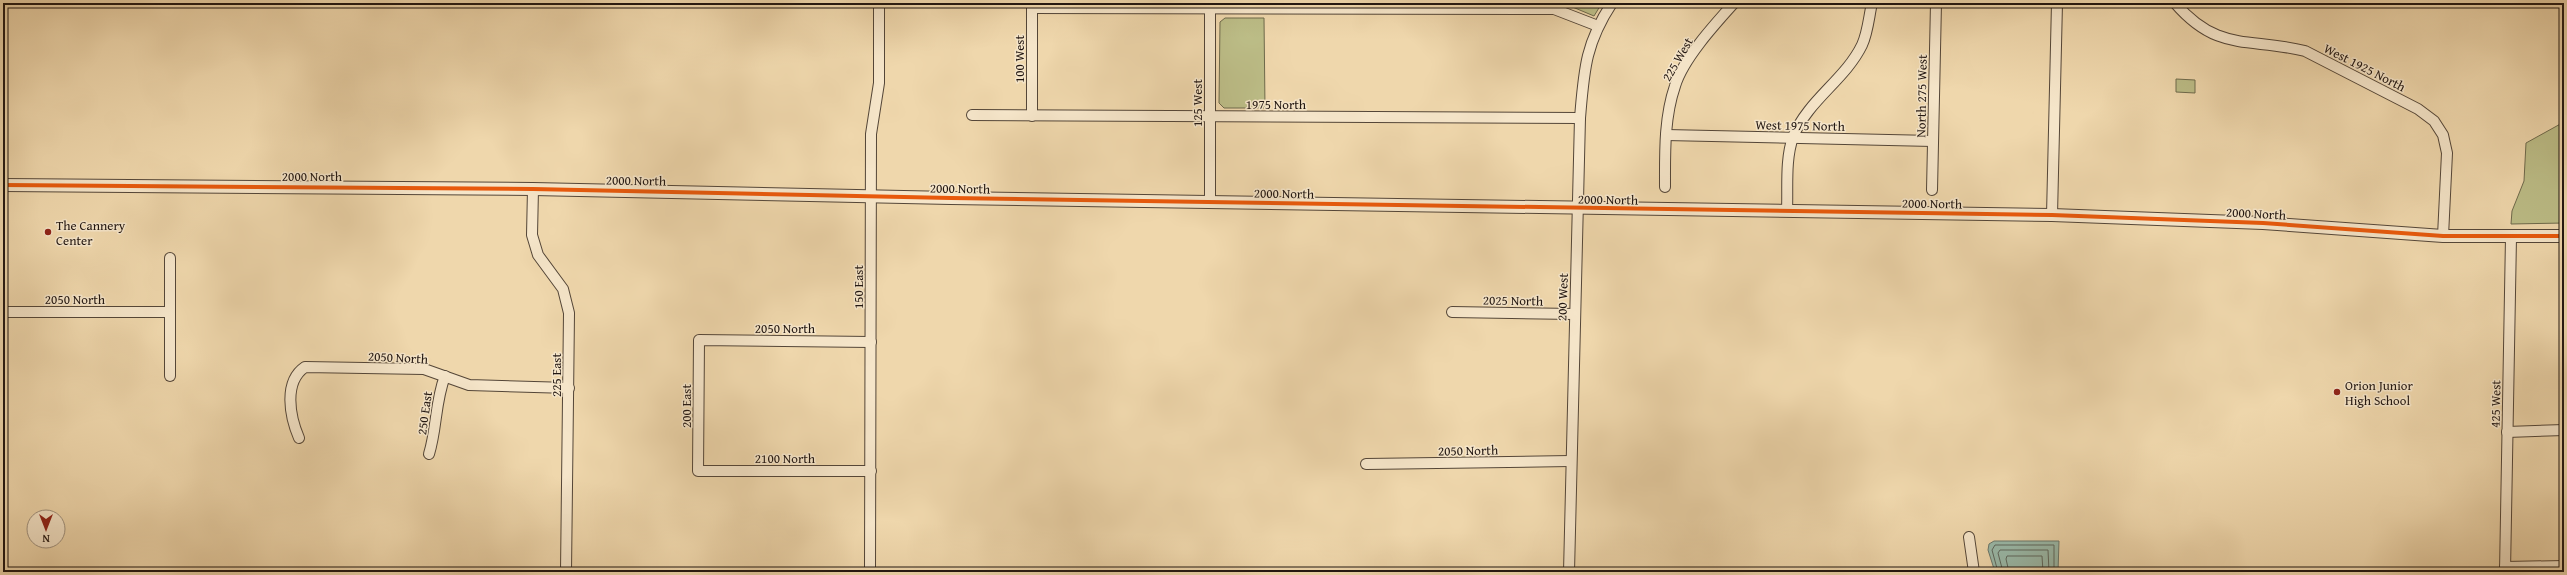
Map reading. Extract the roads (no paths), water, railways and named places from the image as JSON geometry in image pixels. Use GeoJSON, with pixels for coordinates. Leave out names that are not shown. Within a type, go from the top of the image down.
{"type":"FeatureCollection","features":[{"type":"Feature","properties":{"kind":"street","name":"150 East"},"geometry":{"type":"LineString","coordinates":[[870,572],[871,134],[879,83],[879,3]]}},
{"type":"Feature","properties":{"kind":"street","name":"200 West"},"geometry":{"type":"LineString","coordinates":[[1568,572],[1577,208],[1580,118],[1584,64],[1598,26],[1612,3]]}},
{"type":"Feature","properties":{"kind":"street","name":"225 West"},"geometry":{"type":"LineString","coordinates":[[1665,187],[1667,117],[1675,84],[1694,53],[1734,3]]}},
{"type":"Feature","properties":{"kind":"street"},"geometry":{"type":"LineString","coordinates":[[1787,210],[1789,160],[1793,138],[1808,109],[1842,76],[1855,58],[1863,43],[1872,3]]}},
{"type":"Feature","properties":{"kind":"street","name":"North 275 West"},"geometry":{"type":"LineString","coordinates":[[1932,190],[1936,3]]}},
{"type":"Feature","properties":{"kind":"street"},"geometry":{"type":"LineString","coordinates":[[2052,215],[2058,3]]}},
{"type":"Feature","properties":{"kind":"street","name":"West 1925 North"},"geometry":{"type":"LineString","coordinates":[[2176,3],[2193,22],[2210,34],[2244,44],[2285,46],[2305,51],[2424,112],[2442,135],[2447,153],[2443,236]]}},
{"type":"Feature","properties":{"kind":"street"},"geometry":{"type":"LineString","coordinates":[[1032,5],[1434,6],[1554,9],[1598,26]]}},
{"type":"Feature","properties":{"kind":"street","name":"100 West"},"geometry":{"type":"LineString","coordinates":[[1032,5],[1032,116]]}},
{"type":"Feature","properties":{"kind":"street","name":"125 West"},"geometry":{"type":"LineString","coordinates":[[1210,6],[1210,202]]}},
{"type":"Feature","properties":{"kind":"street","name":"1975 North"},"geometry":{"type":"LineString","coordinates":[[972,115],[1580,118]]}},
{"type":"Feature","properties":{"kind":"street","name":"West 1975 North"},"geometry":{"type":"LineString","coordinates":[[1666,135],[1933,141]]}},
{"type":"Feature","properties":{"kind":"street","name":"2000 North"},"geometry":{"type":"LineString","coordinates":[[3,184],[533,189],[1210,202],[2052,215],[2263,222],[2443,236],[2564,236]]}},
{"type":"Feature","properties":{"kind":"street","name":"225 East"},"geometry":{"type":"LineString","coordinates":[[533,189],[532,235],[538,255],[563,289],[569,313],[566,572]]}},
{"type":"Feature","properties":{"kind":"street","name":"425 West"},"geometry":{"type":"LineString","coordinates":[[2505,570],[2511,237]]}},
{"type":"Feature","properties":{"kind":"street"},"geometry":{"type":"LineString","coordinates":[[170,258],[170,376]]}},
{"type":"Feature","properties":{"kind":"street","name":"2050 North"},"geometry":{"type":"LineString","coordinates":[[3,312],[170,312]]}},
{"type":"Feature","properties":{"kind":"street","name":"2025 North"},"geometry":{"type":"LineString","coordinates":[[1452,312],[1574,314]]}},
{"type":"Feature","properties":{"kind":"street","name":"2050 North"},"geometry":{"type":"LineString","coordinates":[[699,340],[871,342]]}},
{"type":"Feature","properties":{"kind":"street","name":"200 East"},"geometry":{"type":"LineString","coordinates":[[698,471],[699,340]]}},
{"type":"Feature","properties":{"kind":"street","name":"2050 North"},"geometry":{"type":"LineString","coordinates":[[299,438],[292,420],[292,380],[297,373],[305,368],[424,369],[469,385],[569,388]]}},
{"type":"Feature","properties":{"kind":"street","name":"250 East"},"geometry":{"type":"LineString","coordinates":[[429,454],[435,434],[438,395],[445,376]]}},
{"type":"Feature","properties":{"kind":"street"},"geometry":{"type":"LineString","coordinates":[[2507,432],[2564,430]]}},
{"type":"Feature","properties":{"kind":"street","name":"2050 North"},"geometry":{"type":"LineString","coordinates":[[1366,464],[1570,461]]}},
{"type":"Feature","properties":{"kind":"street","name":"2100 North"},"geometry":{"type":"LineString","coordinates":[[698,471],[871,471]]}},
{"type":"Feature","properties":{"kind":"street"},"geometry":{"type":"LineString","coordinates":[[1970,537],[1974,572]]}},
{"type":"Feature","properties":{"kind":"street"},"geometry":{"type":"LineString","coordinates":[[2505,570],[2564,566]]}},
{"type":"Feature","properties":{"kind":"water"},"geometry":{"type":"Polygon","coordinates":[[[1994,541],[2059,541],[2058,572],[1995,572],[1988,550],[1989,544],[1994,541]]]}},
{"type":"Feature","properties":{"kind":"place","name":"The Cannery Center"},"geometry":{"type":"Point","coordinates":[48,232]}},
{"type":"Feature","properties":{"kind":"place","name":"Orion Junior High School"},"geometry":{"type":"Point","coordinates":[2337,392]}}]}
